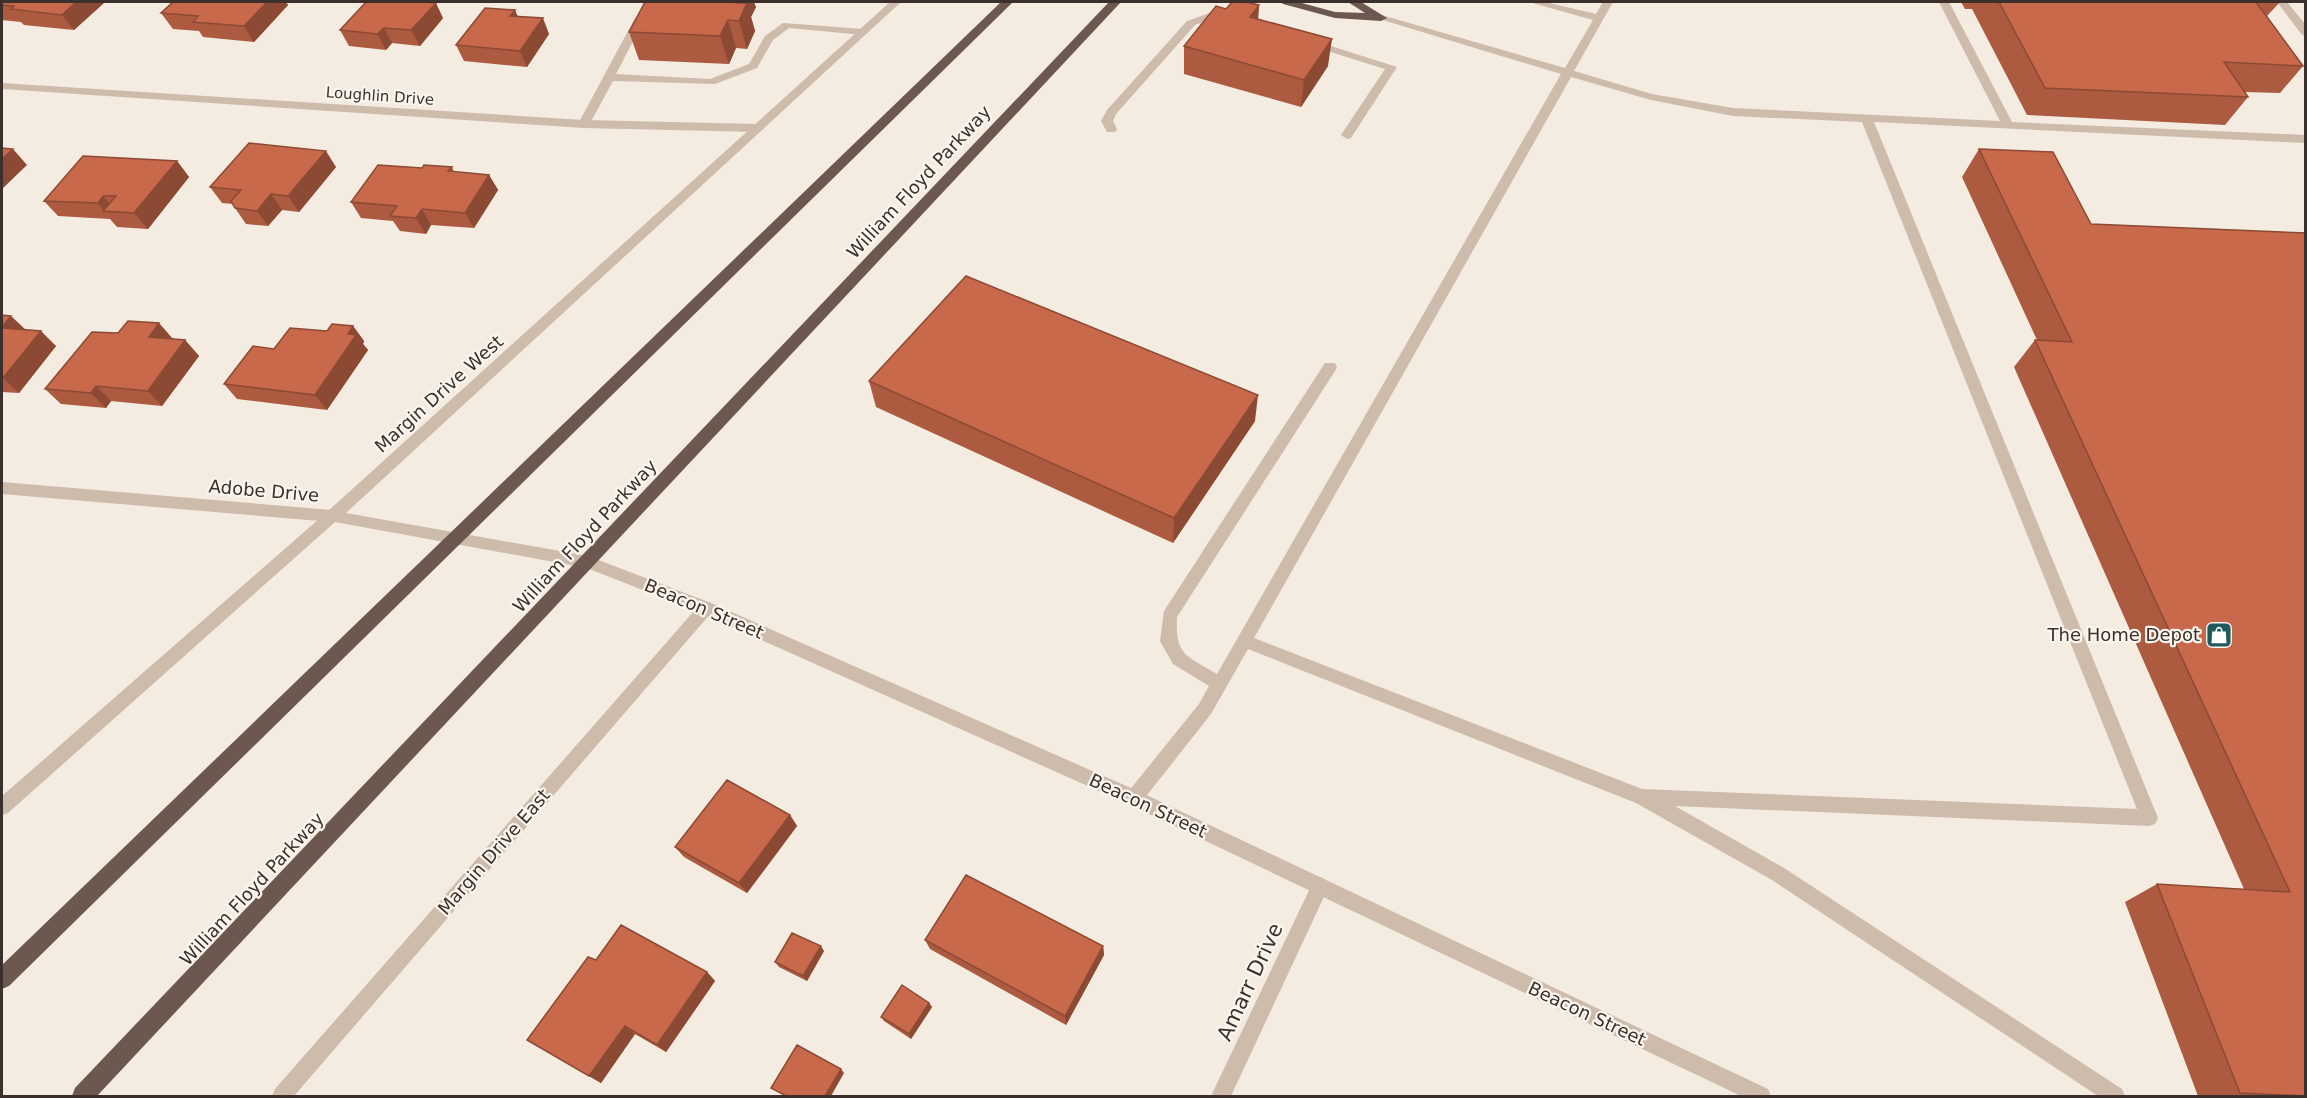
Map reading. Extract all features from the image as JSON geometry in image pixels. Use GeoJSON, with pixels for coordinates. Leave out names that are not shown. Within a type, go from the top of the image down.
{"type":"FeatureCollection","features":[{"type":"Feature","properties":{"kind":"highway"},"geometry":{"type":"LineString","coordinates":[[2,979],[1007,2]]}},
{"type":"Feature","properties":{"kind":"highway","name":"William Floyd Parkway"},"geometry":{"type":"LineString","coordinates":[[83,1096],[1115,2]]}},
{"type":"Feature","properties":{"kind":"highway"},"geometry":{"type":"LineString","coordinates":[[1287,2],[1335,15],[1381,18]]}},
{"type":"Feature","properties":{"kind":"highway"},"geometry":{"type":"LineString","coordinates":[[1354,2],[1381,18]]}},
{"type":"Feature","properties":{"kind":"street","name":"Margin Drive West"},"geometry":{"type":"LineString","coordinates":[[2,807],[332,516],[896,2]]}},
{"type":"Feature","properties":{"kind":"street"},"geometry":{"type":"LineString","coordinates":[[1534,2],[1599,18]]}},
{"type":"Feature","properties":{"kind":"street"},"geometry":{"type":"LineString","coordinates":[[1134,798],[1205,709],[1220,684],[1608,2]]}},
{"type":"Feature","properties":{"kind":"street"},"geometry":{"type":"LineString","coordinates":[[1944,2],[2008,125]]}},
{"type":"Feature","properties":{"kind":"street"},"geometry":{"type":"LineString","coordinates":[[2282,2],[2306,33]]}},
{"type":"Feature","properties":{"kind":"street"},"geometry":{"type":"LineString","coordinates":[[584,124],[644,9]]}},
{"type":"Feature","properties":{"kind":"street"},"geometry":{"type":"LineString","coordinates":[[1111,129],[1107,120],[1111,113],[1191,22],[1210,16],[1238,21]]}},
{"type":"Feature","properties":{"kind":"street"},"geometry":{"type":"LineString","coordinates":[[1381,18],[1651,97],[1733,112],[2306,139]]}},
{"type":"Feature","properties":{"kind":"street"},"geometry":{"type":"LineString","coordinates":[[609,77],[711,82],[753,66],[769,38],[787,25],[863,32]]}},
{"type":"Feature","properties":{"kind":"street"},"geometry":{"type":"LineString","coordinates":[[1304,40],[1392,67],[1347,135]]}},
{"type":"Feature","properties":{"kind":"street","name":"Loughlin Drive"},"geometry":{"type":"LineString","coordinates":[[2,86],[584,124],[757,128]]}},
{"type":"Feature","properties":{"kind":"street"},"geometry":{"type":"LineString","coordinates":[[1642,797],[2149,818],[1867,118]]}},
{"type":"Feature","properties":{"kind":"street"},"geometry":{"type":"LineString","coordinates":[[1220,684],[1179,659],[1168,641],[1169,616],[1330,367]]}},
{"type":"Feature","properties":{"kind":"street","name":"Adobe Drive"},"geometry":{"type":"LineString","coordinates":[[2,488],[332,516],[521,550]]}},
{"type":"Feature","properties":{"kind":"street","name":"Beacon Street"},"geometry":{"type":"LineString","coordinates":[[521,550],[588,562],[706,608],[1134,798],[1761,1096]]}},
{"type":"Feature","properties":{"kind":"street","name":"Margin Drive East"},"geometry":{"type":"LineString","coordinates":[[282,1096],[706,608]]}},
{"type":"Feature","properties":{"kind":"street"},"geometry":{"type":"LineString","coordinates":[[1245,641],[1642,797],[1778,874],[2115,1096]]}},
{"type":"Feature","properties":{"kind":"street","name":"Amarr Drive"},"geometry":{"type":"LineString","coordinates":[[1221,1096],[1320,886]]}},
{"type":"Feature","properties":{"kind":"building"},"geometry":{"type":"Polygon","coordinates":[[[2,2],[76,2],[62,15],[11,9],[14,6],[2,5],[2,2]]]}},
{"type":"Feature","properties":{"kind":"building"},"geometry":{"type":"Polygon","coordinates":[[[173,2],[267,2],[244,26],[193,22],[198,16],[161,13],[173,2]]]}},
{"type":"Feature","properties":{"kind":"building"},"geometry":{"type":"Polygon","coordinates":[[[366,2],[436,3],[411,30],[384,28],[377,34],[340,30],[366,2]]]}},
{"type":"Feature","properties":{"kind":"building"},"geometry":{"type":"Polygon","coordinates":[[[645,2],[747,3],[739,21],[728,20],[720,36],[629,32],[645,2]]]}},
{"type":"Feature","properties":{"kind":"building"},"geometry":{"type":"Polygon","coordinates":[[[1232,2],[1259,5],[1250,17],[1332,39],[1304,80],[1184,46],[1216,6],[1226,9],[1232,2]]]}},
{"type":"Feature","properties":{"kind":"building"},"geometry":{"type":"Polygon","coordinates":[[[1999,2],[2256,2],[2303,66],[2224,62],[2248,97],[2045,88],[1999,2]]]}},
{"type":"Feature","properties":{"kind":"building"},"geometry":{"type":"Polygon","coordinates":[[[485,8],[515,10],[510,16],[543,18],[520,51],[456,45],[485,8]]]}},
{"type":"Feature","properties":{"kind":"building"},"geometry":{"type":"Polygon","coordinates":[[[249,143],[326,151],[288,196],[271,194],[257,211],[235,208],[231,201],[241,190],[210,187],[249,143]]]}},
{"type":"Feature","properties":{"kind":"building"},"geometry":{"type":"Polygon","coordinates":[[[2,148],[13,149],[2,159],[2,148]]]}},
{"type":"Feature","properties":{"kind":"building","name":"The Home Depot"},"geometry":{"type":"Polygon","coordinates":[[[1979,149],[2053,152],[2091,224],[2306,233],[2306,1096],[2240,1093],[2157,884],[2290,892],[2035,340],[2072,342],[1979,149]]]}},
{"type":"Feature","properties":{"kind":"building"},"geometry":{"type":"Polygon","coordinates":[[[83,156],[177,161],[134,213],[103,211],[116,196],[103,196],[98,203],[44,201],[83,156]]]}},
{"type":"Feature","properties":{"kind":"building"},"geometry":{"type":"Polygon","coordinates":[[[378,165],[422,168],[424,165],[452,167],[448,171],[489,175],[465,213],[422,209],[416,218],[390,216],[397,206],[351,202],[378,165]]]}},
{"type":"Feature","properties":{"kind":"building"},"geometry":{"type":"Polygon","coordinates":[[[966,276],[1258,395],[1174,518],[869,381],[966,276]]]}},
{"type":"Feature","properties":{"kind":"building"},"geometry":{"type":"Polygon","coordinates":[[[2,315],[11,316],[2,327],[2,315]]]}},
{"type":"Feature","properties":{"kind":"building"},"geometry":{"type":"Polygon","coordinates":[[[128,321],[159,323],[149,337],[185,340],[148,391],[96,386],[91,393],[45,389],[92,332],[118,333],[128,321]]]}},
{"type":"Feature","properties":{"kind":"building"},"geometry":{"type":"Polygon","coordinates":[[[332,324],[353,326],[348,334],[356,335],[315,395],[224,384],[253,346],[274,349],[290,328],[327,331],[332,324]]]}},
{"type":"Feature","properties":{"kind":"building"},"geometry":{"type":"Polygon","coordinates":[[[2,328],[41,331],[3,378],[2,378],[2,328]]]}},
{"type":"Feature","properties":{"kind":"building"},"geometry":{"type":"Polygon","coordinates":[[[727,780],[790,815],[739,883],[675,847],[727,780]]]}},
{"type":"Feature","properties":{"kind":"building"},"geometry":{"type":"Polygon","coordinates":[[[966,875],[1103,946],[1065,1016],[925,940],[966,875]]]}},
{"type":"Feature","properties":{"kind":"building"},"geometry":{"type":"Polygon","coordinates":[[[621,925],[707,972],[657,1045],[625,1026],[589,1076],[527,1040],[588,957],[596,960],[621,925]]]}},
{"type":"Feature","properties":{"kind":"building"},"geometry":{"type":"Polygon","coordinates":[[[792,933],[821,946],[803,976],[775,962],[792,933]]]}},
{"type":"Feature","properties":{"kind":"building"},"geometry":{"type":"Polygon","coordinates":[[[902,985],[929,1003],[909,1034],[881,1017],[902,985]]]}},
{"type":"Feature","properties":{"kind":"building"},"geometry":{"type":"Polygon","coordinates":[[[797,1045],[841,1069],[825,1096],[786,1096],[771,1088],[797,1045]]]}},
{"type":"Feature","properties":{"kind":"place","name":"The Home Depot"},"geometry":{"type":"Point","coordinates":[2219,635]}}]}
